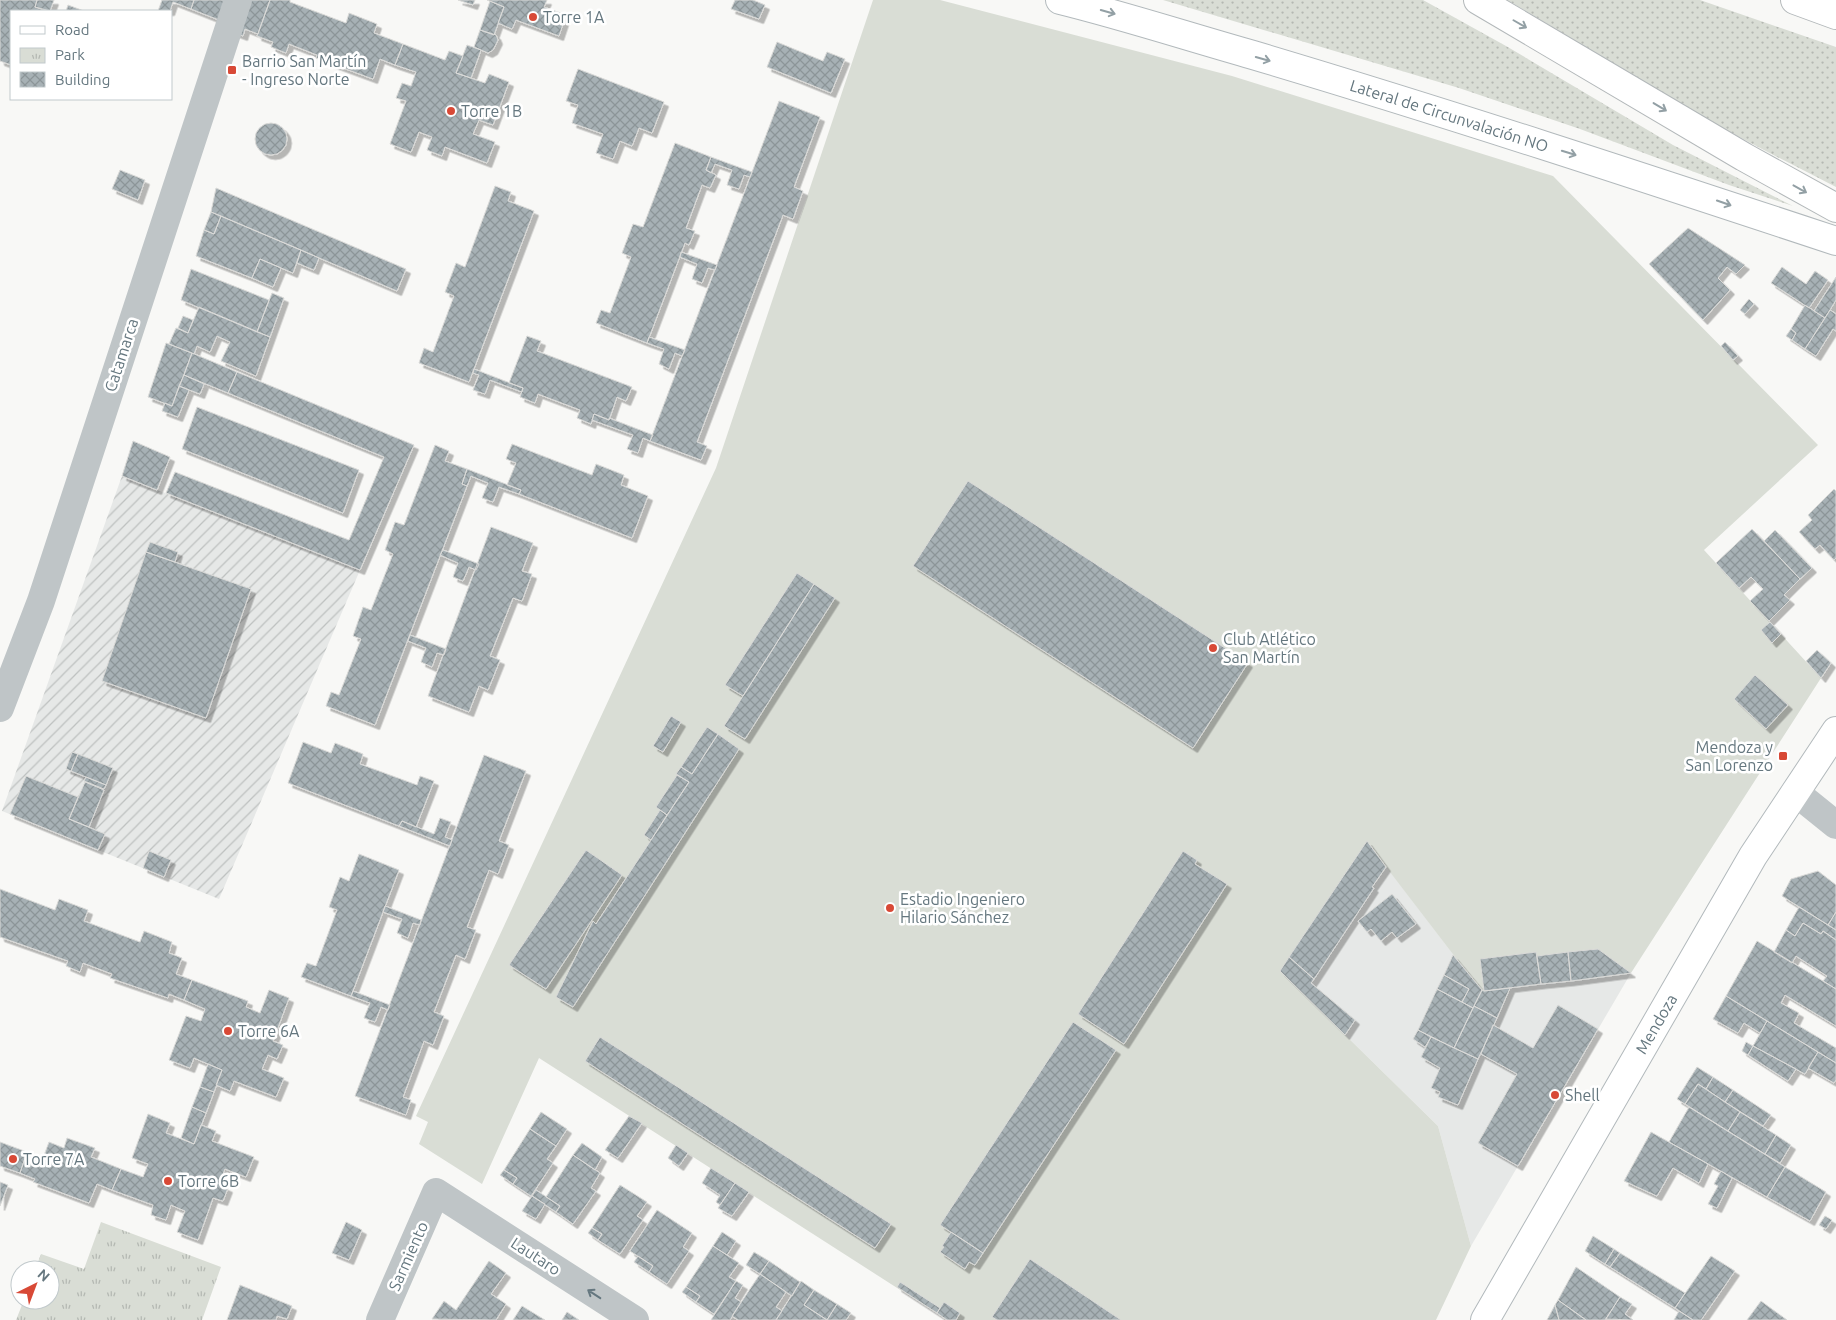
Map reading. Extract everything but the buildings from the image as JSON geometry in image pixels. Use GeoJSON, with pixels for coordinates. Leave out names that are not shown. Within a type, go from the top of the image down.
{"type":"FeatureCollection","features":[{"type":"Feature","properties":{"kind":"main road","name":"Lateral de Circunvalación NO"},"geometry":{"type":"LineString","coordinates":[[1060,0],[1145,23],[1414,103],[1836,240]]}},
{"type":"Feature","properties":{"kind":"main road"},"geometry":{"type":"LineString","coordinates":[[1478,0],[1744,158],[1836,208]]}},
{"type":"Feature","properties":{"kind":"main road"},"geometry":{"type":"LineString","coordinates":[[1796,0],[1836,14]]}},
{"type":"Feature","properties":{"kind":"main road","name":"Mendoza"},"geometry":{"type":"LineString","coordinates":[[1489,1319],[1753,856],[1836,731]]}},
{"type":"Feature","properties":{"kind":"street","name":"Catamarca"},"geometry":{"type":"LineString","coordinates":[[0,708],[41,601],[238,0]]}},
{"type":"Feature","properties":{"kind":"street"},"geometry":{"type":"LineString","coordinates":[[1795,792],[1836,824]]}},
{"type":"Feature","properties":{"kind":"street","name":"Sarmiento"},"geometry":{"type":"LineString","coordinates":[[380,1320],[436,1192]]}},
{"type":"Feature","properties":{"kind":"street","name":"Lautaro"},"geometry":{"type":"LineString","coordinates":[[436,1192],[635,1320]]}},
{"type":"Feature","properties":{"kind":"shaded area"},"geometry":{"type":"Polygon","coordinates":[[[122,476],[360,570],[219,899],[2,811],[122,476]]]}},
{"type":"Feature","properties":{"kind":"shaded area"},"geometry":{"type":"Polygon","coordinates":[[[1367,841],[1478,987],[1484,991],[1631,973],[1471,1246],[1438,1126],[1280,971],[1367,841]]]}},
{"type":"Feature","properties":{"kind":"green space","name":"Club Atlético San Martín"},"geometry":{"type":"Polygon","coordinates":[[[873,0],[940,0],[1232,76],[1553,176],[1818,445],[1704,550],[1821,678],[1631,973],[1484,991],[1478,987],[1367,842],[1280,971],[1438,1126],[1471,1246],[1436,1320],[947,1320],[539,1058],[482,1184],[419,1144],[428,1122],[416,1116],[716,468],[873,0]]]}},
{"type":"Feature","properties":{"kind":"green space"},"geometry":{"type":"Polygon","coordinates":[[[1163,0],[1423,0],[1506,46],[1673,145],[1793,206],[1729,185],[1580,129],[1459,88],[1163,0]]]}},
{"type":"Feature","properties":{"kind":"green space"},"geometry":{"type":"Polygon","coordinates":[[[1507,0],[1700,0],[1836,47],[1836,187],[1704,118],[1507,0]]]}},
{"type":"Feature","properties":{"kind":"green space"},"geometry":{"type":"Polygon","coordinates":[[[101,1222],[221,1267],[202,1320],[16,1320],[20,1310],[60,1310],[60,1261],[84,1269],[101,1222]]]}},
{"type":"Feature","properties":{"kind":"green space"},"geometry":{"type":"Polygon","coordinates":[[[41,1254],[58,1260],[39,1260],[41,1254]]]}},
{"type":"Feature","properties":{"kind":"place","name":"Torre 1A"},"geometry":{"type":"Point","coordinates":[533,17]}},
{"type":"Feature","properties":{"kind":"place","name":"Barrio San Martín - Ingreso Norte"},"geometry":{"type":"Point","coordinates":[232,70]}},
{"type":"Feature","properties":{"kind":"place","name":"Torre 1B"},"geometry":{"type":"Point","coordinates":[451,111]}},
{"type":"Feature","properties":{"kind":"place","name":"Club Atlético San Martín"},"geometry":{"type":"Point","coordinates":[1213,648]}},
{"type":"Feature","properties":{"kind":"place","name":"Mendoza y San Lorenzo"},"geometry":{"type":"Point","coordinates":[1783,756]}},
{"type":"Feature","properties":{"kind":"place","name":"Estadio Ingeniero Hilario Sánchez"},"geometry":{"type":"Point","coordinates":[890,908]}},
{"type":"Feature","properties":{"kind":"place","name":"Torre 6A"},"geometry":{"type":"Point","coordinates":[228,1031]}},
{"type":"Feature","properties":{"kind":"place","name":"Shell"},"geometry":{"type":"Point","coordinates":[1555,1095]}},
{"type":"Feature","properties":{"kind":"place","name":"Torre 7A"},"geometry":{"type":"Point","coordinates":[13,1159]}},
{"type":"Feature","properties":{"kind":"place","name":"Torre 6B"},"geometry":{"type":"Point","coordinates":[168,1181]}}]}
